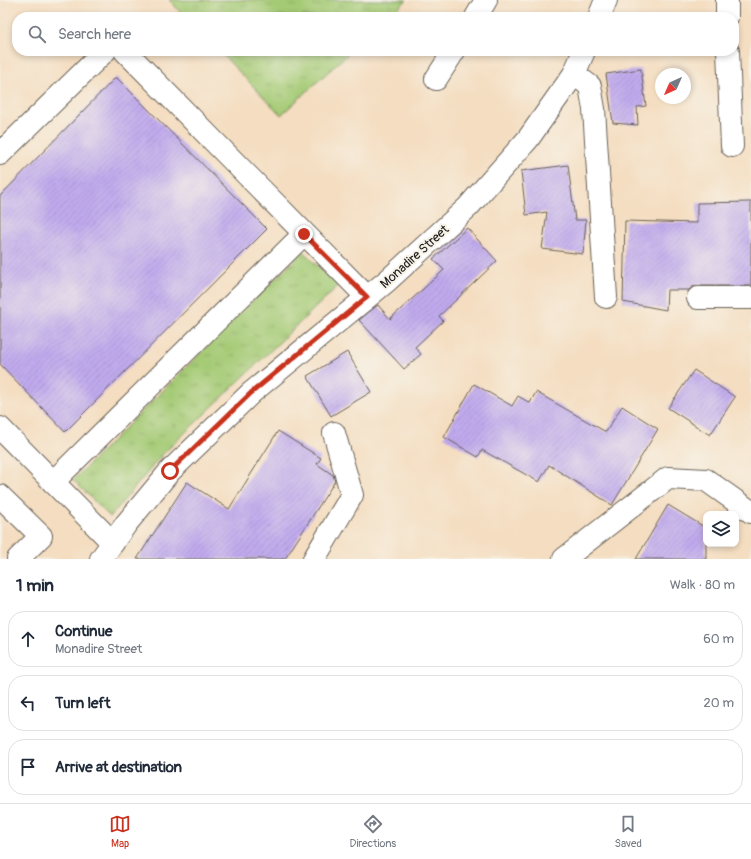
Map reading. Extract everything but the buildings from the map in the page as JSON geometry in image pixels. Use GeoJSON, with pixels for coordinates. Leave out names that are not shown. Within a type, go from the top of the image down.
{"type":"FeatureCollection","features":[{"type":"Feature","properties":{"kind":"street"},"geometry":{"type":"LineString","coordinates":[[479,12],[486,0]]}},
{"type":"Feature","properties":{"kind":"street"},"geometry":{"type":"LineString","coordinates":[[601,12],[606,0]]}},
{"type":"Feature","properties":{"kind":"street"},"geometry":{"type":"LineString","coordinates":[[727,0],[727,12]]}},
{"type":"Feature","properties":{"kind":"street"},"geometry":{"type":"LineString","coordinates":[[0,154],[100,56]]}},
{"type":"Feature","properties":{"kind":"street"},"geometry":{"type":"LineString","coordinates":[[130,56],[367,297]]}},
{"type":"Feature","properties":{"kind":"street"},"geometry":{"type":"LineString","coordinates":[[436,79],[451,56]]}},
{"type":"Feature","properties":{"kind":"street","name":"Monadire Street"},"geometry":{"type":"LineString","coordinates":[[107,551],[126,524],[170,471],[251,393],[387,281],[468,207],[528,139],[574,74],[582,56]]}},
{"type":"Feature","properties":{"kind":"street"},"geometry":{"type":"LineString","coordinates":[[728,56],[732,146]]}},
{"type":"Feature","properties":{"kind":"street"},"geometry":{"type":"LineString","coordinates":[[574,74],[590,86],[594,109],[606,297]]}},
{"type":"Feature","properties":{"kind":"street"},"geometry":{"type":"LineString","coordinates":[[53,482],[304,234]]}},
{"type":"Feature","properties":{"kind":"street"},"geometry":{"type":"LineString","coordinates":[[698,298],[751,298]]}},
{"type":"Feature","properties":{"kind":"street"},"geometry":{"type":"LineString","coordinates":[[0,428],[53,482],[107,551]]}},
{"type":"Feature","properties":{"kind":"street"},"geometry":{"type":"LineString","coordinates":[[314,559],[352,495],[334,433]]}},
{"type":"Feature","properties":{"kind":"street"},"geometry":{"type":"LineString","coordinates":[[564,559],[668,478],[706,480],[751,512]]}},
{"type":"Feature","properties":{"kind":"street"},"geometry":{"type":"LineString","coordinates":[[0,496],[41,536],[18,559]]}},
{"type":"Feature","properties":{"kind":"green space"},"geometry":{"type":"Polygon","coordinates":[[[169,0],[407,0],[394,12],[180,12],[169,0]]]}},
{"type":"Feature","properties":{"kind":"green space"},"geometry":{"type":"Polygon","coordinates":[[[224,56],[346,56],[281,115],[224,56]]]}},
{"type":"Feature","properties":{"kind":"green space"},"geometry":{"type":"Polygon","coordinates":[[[303,251],[338,286],[163,454],[110,517],[73,480],[303,251]]]}},
{"type":"Feature","properties":{"kind":"route"},"geometry":{"type":"LineString","coordinates":[[170,471],[251,393],[367,297],[304,234]]}}]}
